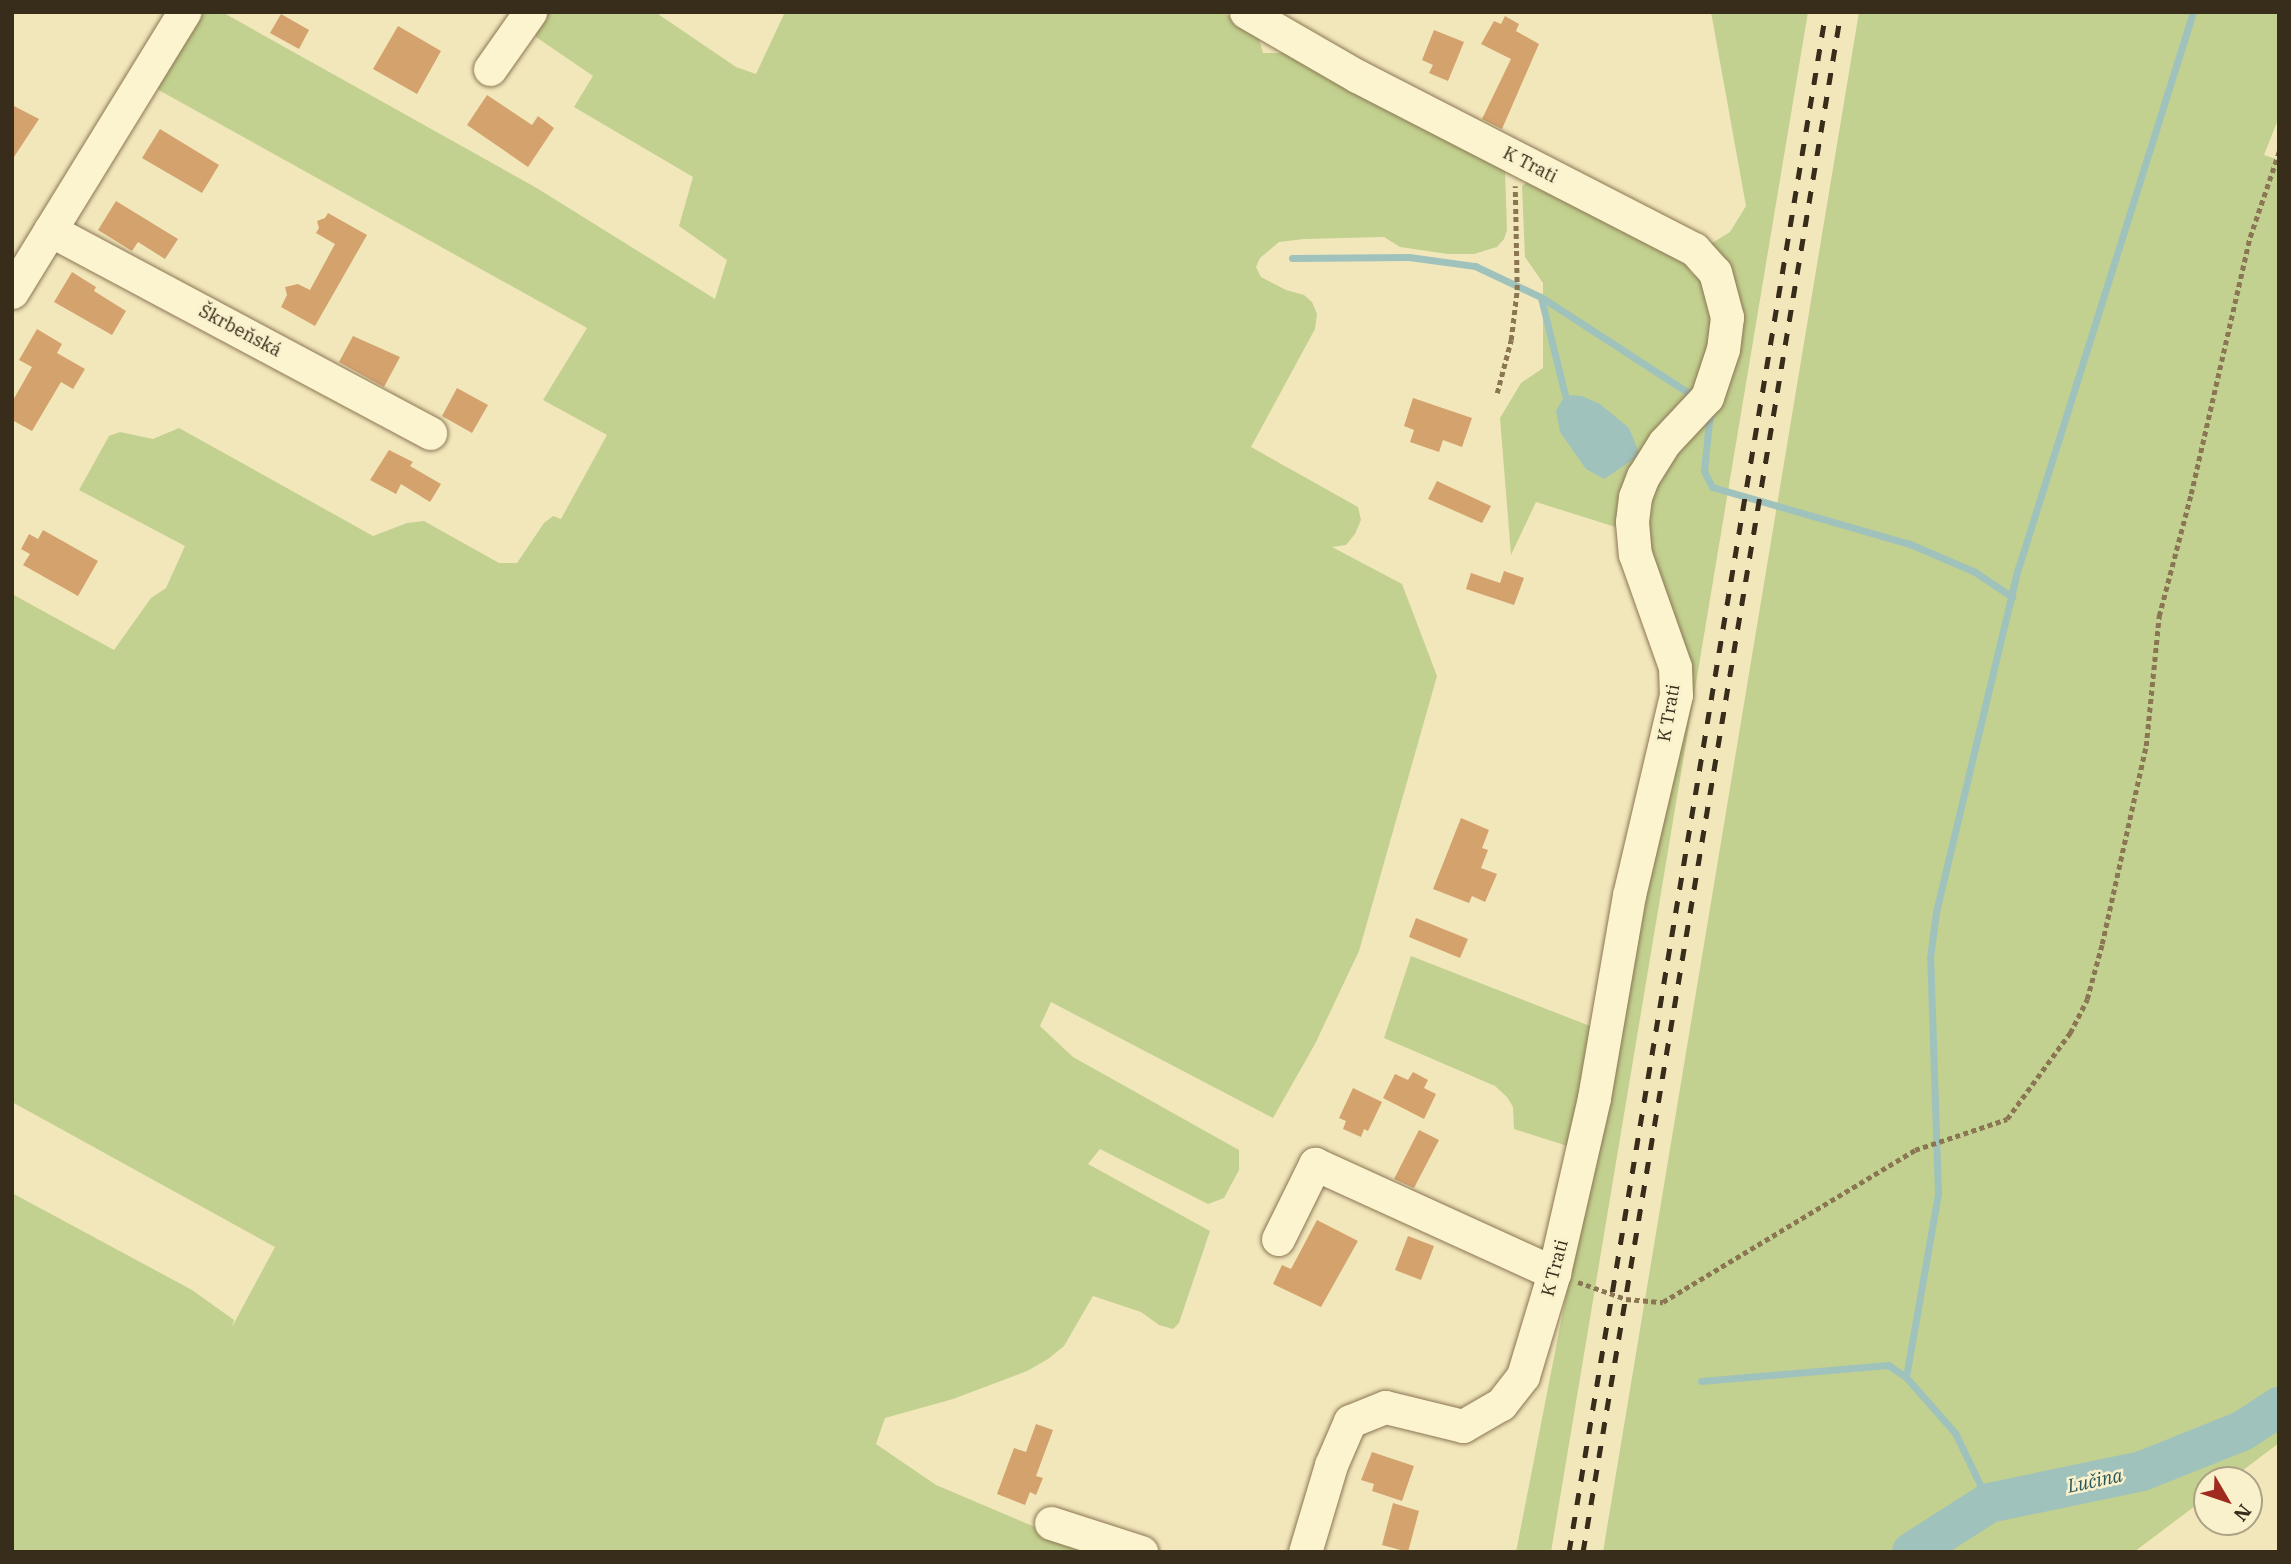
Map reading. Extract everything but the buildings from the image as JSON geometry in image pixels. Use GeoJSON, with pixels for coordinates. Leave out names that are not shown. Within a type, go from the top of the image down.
{"type":"FeatureCollection","features":[{"type":"Feature","properties":{"kind":"street"},"geometry":{"type":"LineString","coordinates":[[12,292],[184,12]]}},
{"type":"Feature","properties":{"kind":"street"},"geometry":{"type":"LineString","coordinates":[[490,69],[530,12]]}},
{"type":"Feature","properties":{"kind":"street","name":"K Trati"},"geometry":{"type":"LineString","coordinates":[[1247,12],[1346,71],[1694,249],[1715,272],[1727,317],[1723,349],[1707,397],[1664,443],[1643,476],[1635,497],[1632,522],[1635,554],[1675,667],[1676,695],[1629,895],[1594,1098],[1555,1273],[1523,1376],[1501,1404],[1463,1426],[1385,1407],[1350,1421],[1331,1465],[1306,1552]]}},
{"type":"Feature","properties":{"kind":"street","name":"Škrbeňská"},"geometry":{"type":"LineString","coordinates":[[50,230],[430,433]]}},
{"type":"Feature","properties":{"kind":"street"},"geometry":{"type":"LineString","coordinates":[[1278,1239],[1315,1164],[1555,1273]]}},
{"type":"Feature","properties":{"kind":"street"},"geometry":{"type":"LineString","coordinates":[[1051,1523],[1140,1552]]}},
{"type":"Feature","properties":{"kind":"path"},"geometry":{"type":"LineString","coordinates":[[1555,1273],[1612,1295],[1663,1302],[1915,1150],[2007,1119],[2070,1033],[2087,999],[2102,944],[2146,746],[2159,617],[2191,494],[2250,237],[2279,152]]}},
{"type":"Feature","properties":{"kind":"path"},"geometry":{"type":"LineString","coordinates":[[1497,393],[1511,340],[1517,290],[1515,158]]}},
{"type":"Feature","properties":{"kind":"green space"},"geometry":{"type":"Polygon","coordinates":[[[204,12],[222,12],[535,187],[715,299],[727,260],[679,226],[693,177],[574,107],[593,76],[536,37],[528,21],[534,12],[655,12],[736,67],[756,74],[785,12],[1222,12],[1258,35],[1263,53],[1287,53],[1493,161],[1505,171],[1507,230],[1497,247],[1474,254],[1448,254],[1400,247],[1384,237],[1304,239],[1279,242],[1260,258],[1256,267],[1261,277],[1286,290],[1304,295],[1312,302],[1317,314],[1315,329],[1251,447],[1358,507],[1361,520],[1355,534],[1346,545],[1332,547],[1402,584],[1437,676],[1359,951],[1315,1044],[1273,1118],[1051,1002],[1040,1026],[1073,1057],[1239,1150],[1239,1170],[1224,1198],[1208,1204],[1100,1149],[1088,1164],[1210,1231],[1179,1323],[1173,1329],[1159,1325],[1141,1312],[1093,1296],[1064,1346],[1048,1359],[1027,1371],[953,1399],[885,1418],[876,1444],[936,1485],[1042,1530],[1112,1552],[12,1552],[12,1193],[192,1290],[234,1320],[232,1327],[275,1247],[12,1102],[12,594],[114,650],[151,598],[166,588],[185,546],[79,490],[109,436],[120,432],[153,439],[179,428],[373,536],[407,523],[424,521],[499,563],[517,563],[544,523],[553,516],[561,519],[607,435],[543,400],[587,328],[155,88],[204,12]]]}},
{"type":"Feature","properties":{"kind":"green space"},"geometry":{"type":"Polygon","coordinates":[[[1711,12],[1808,12],[1551,1552],[1516,1552],[1681,706],[1643,549],[1647,485],[1725,371],[1704,248],[1730,232],[1746,206],[1711,12]]]}},
{"type":"Feature","properties":{"kind":"green space"},"geometry":{"type":"Polygon","coordinates":[[[1859,12],[2279,12],[2279,117],[2264,155],[2279,160],[2279,1443],[2249,1466],[2193,1466],[2193,1508],[2134,1552],[1603,1552],[1859,12]]]}},
{"type":"Feature","properties":{"kind":"green space"},"geometry":{"type":"Polygon","coordinates":[[[1531,179],[1687,258],[1690,272],[1711,286],[1716,311],[1706,376],[1622,529],[1536,502],[1511,555],[1500,418],[1521,383],[1543,368],[1543,283],[1525,257],[1522,186],[1531,179]]]}},
{"type":"Feature","properties":{"kind":"green space"},"geometry":{"type":"Polygon","coordinates":[[[1411,956],[1595,1028],[1574,1148],[1514,1129],[1513,1107],[1495,1086],[1384,1038],[1411,956]]]}},
{"type":"Feature","properties":{"kind":"water"},"geometry":{"type":"Polygon","coordinates":[[[1565,395],[1582,396],[1600,404],[1629,428],[1640,455],[1604,479],[1586,469],[1560,432],[1556,411],[1565,395]]]}},
{"type":"Feature","properties":{"kind":"waterway"},"geometry":{"type":"LineString","coordinates":[[1989,1503],[1955,1433],[1906,1377],[1938,1194],[1930,958],[1936,912],[2018,569],[2193,12]]}},
{"type":"Feature","properties":{"kind":"waterway"},"geometry":{"type":"LineString","coordinates":[[1292,258],[1409,257],[1475,266],[1541,297],[1695,397]]}},
{"type":"Feature","properties":{"kind":"waterway"},"geometry":{"type":"LineString","coordinates":[[1541,298],[1565,395]]}},
{"type":"Feature","properties":{"kind":"waterway"},"geometry":{"type":"LineString","coordinates":[[1710,411],[1704,471],[1712,487],[1910,544],[1975,572],[2012,597]]}},
{"type":"Feature","properties":{"kind":"waterway"},"geometry":{"type":"LineString","coordinates":[[1701,1381],[1888,1365],[1906,1377]]}},
{"type":"Feature","properties":{"kind":"waterway","name":"Lučina"},"geometry":{"type":"LineString","coordinates":[[1912,1552],[1989,1503],[2142,1471],[2242,1431],[2279,1407]]}},
{"type":"Feature","properties":{"kind":"railway"},"geometry":{"type":"LineString","coordinates":[[1569,1552],[1826,12]]}},
{"type":"Feature","properties":{"kind":"railway"},"geometry":{"type":"LineString","coordinates":[[1583,1552],[1841,12]]}}]}
